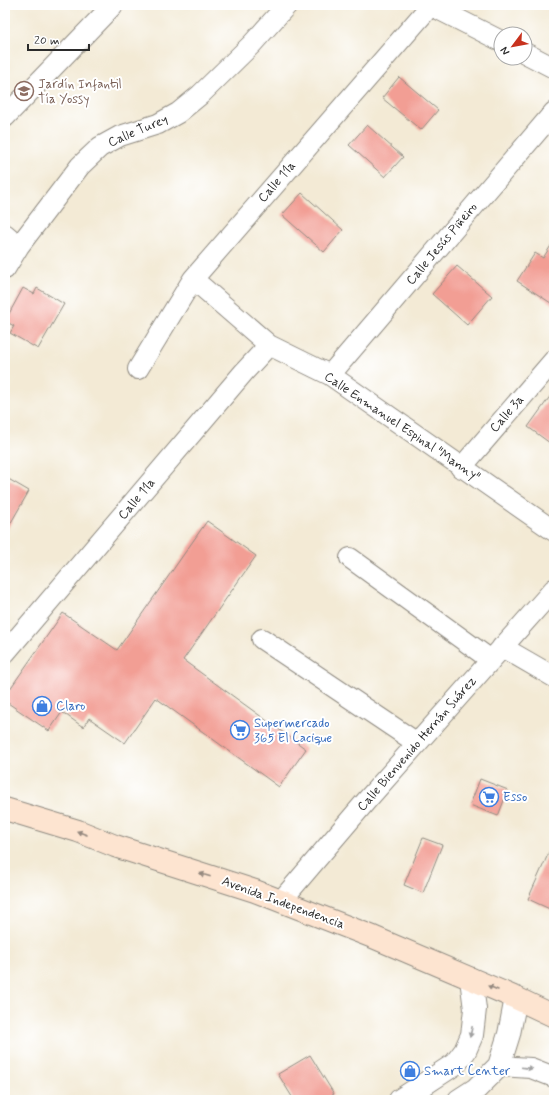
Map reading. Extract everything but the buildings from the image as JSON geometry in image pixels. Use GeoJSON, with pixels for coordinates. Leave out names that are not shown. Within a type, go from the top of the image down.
{"type":"FeatureCollection","features":[{"type":"Feature","properties":{"kind":"main road","name":"Avenida Independencia"},"geometry":{"type":"LineString","coordinates":[[5,809],[78,831],[115,846],[255,891],[373,937],[516,998],[554,1016]]}},
{"type":"Feature","properties":{"kind":"street"},"geometry":{"type":"LineString","coordinates":[[5,117],[113,5]]}},
{"type":"Feature","properties":{"kind":"street","name":"Calle Turey"},"geometry":{"type":"LineString","coordinates":[[5,269],[12,240],[80,166],[100,147],[120,136],[158,124],[178,113],[200,96],[252,44],[287,5]]}},
{"type":"Feature","properties":{"kind":"street"},"geometry":{"type":"LineString","coordinates":[[431,5],[493,37]]}},
{"type":"Feature","properties":{"kind":"street","name":"Calle 11a"},"geometry":{"type":"LineString","coordinates":[[138,369],[193,279],[431,5]]}},
{"type":"Feature","properties":{"kind":"street"},"geometry":{"type":"LineString","coordinates":[[533,57],[554,68]]}},
{"type":"Feature","properties":{"kind":"street","name":"Calle Jesús Piñeiro"},"geometry":{"type":"LineString","coordinates":[[330,375],[554,112]]}},
{"type":"Feature","properties":{"kind":"street","name":"Calle Enmanuel Espinal \"Manny\""},"geometry":{"type":"LineString","coordinates":[[193,279],[269,345],[330,375],[554,532]]}},
{"type":"Feature","properties":{"kind":"street","name":"Calle 11a"},"geometry":{"type":"LineString","coordinates":[[5,654],[239,378],[269,345]]}},
{"type":"Feature","properties":{"kind":"street","name":"Calle 3a"},"geometry":{"type":"LineString","coordinates":[[461,468],[554,360]]}},
{"type":"Feature","properties":{"kind":"street"},"geometry":{"type":"LineString","coordinates":[[350,558],[497,653],[554,677]]}},
{"type":"Feature","properties":{"kind":"street","name":"Calle Bienvenido Hernán Suárez"},"geometry":{"type":"LineString","coordinates":[[281,901],[367,800],[554,589]]}},
{"type":"Feature","properties":{"kind":"street"},"geometry":{"type":"LineString","coordinates":[[262,639],[417,743]]}},
{"type":"Feature","properties":{"kind":"street"},"geometry":{"type":"LineString","coordinates":[[400,1100],[455,1064],[465,1051],[472,1035],[475,1009],[471,979]]}},
{"type":"Feature","properties":{"kind":"street"},"geometry":{"type":"LineString","coordinates":[[459,1100],[476,1090],[499,1066],[509,1034],[516,998]]}},
{"type":"Feature","properties":{"kind":"street"},"geometry":{"type":"LineString","coordinates":[[499,1066],[531,1068],[554,1076]]}},
{"type":"Feature","properties":{"kind":"place","name":"Jardín Infantil Tía Yossy"},"geometry":{"type":"Point","coordinates":[24,91]}},
{"type":"Feature","properties":{"kind":"place","name":"Claro"},"geometry":{"type":"Point","coordinates":[42,706]}},
{"type":"Feature","properties":{"kind":"place","name":"Supermercado 365 El Cacique"},"geometry":{"type":"Point","coordinates":[240,730]}},
{"type":"Feature","properties":{"kind":"place","name":"Esso"},"geometry":{"type":"Point","coordinates":[489,797]}},
{"type":"Feature","properties":{"kind":"place","name":"Smart Center"},"geometry":{"type":"Point","coordinates":[410,1071]}}]}
